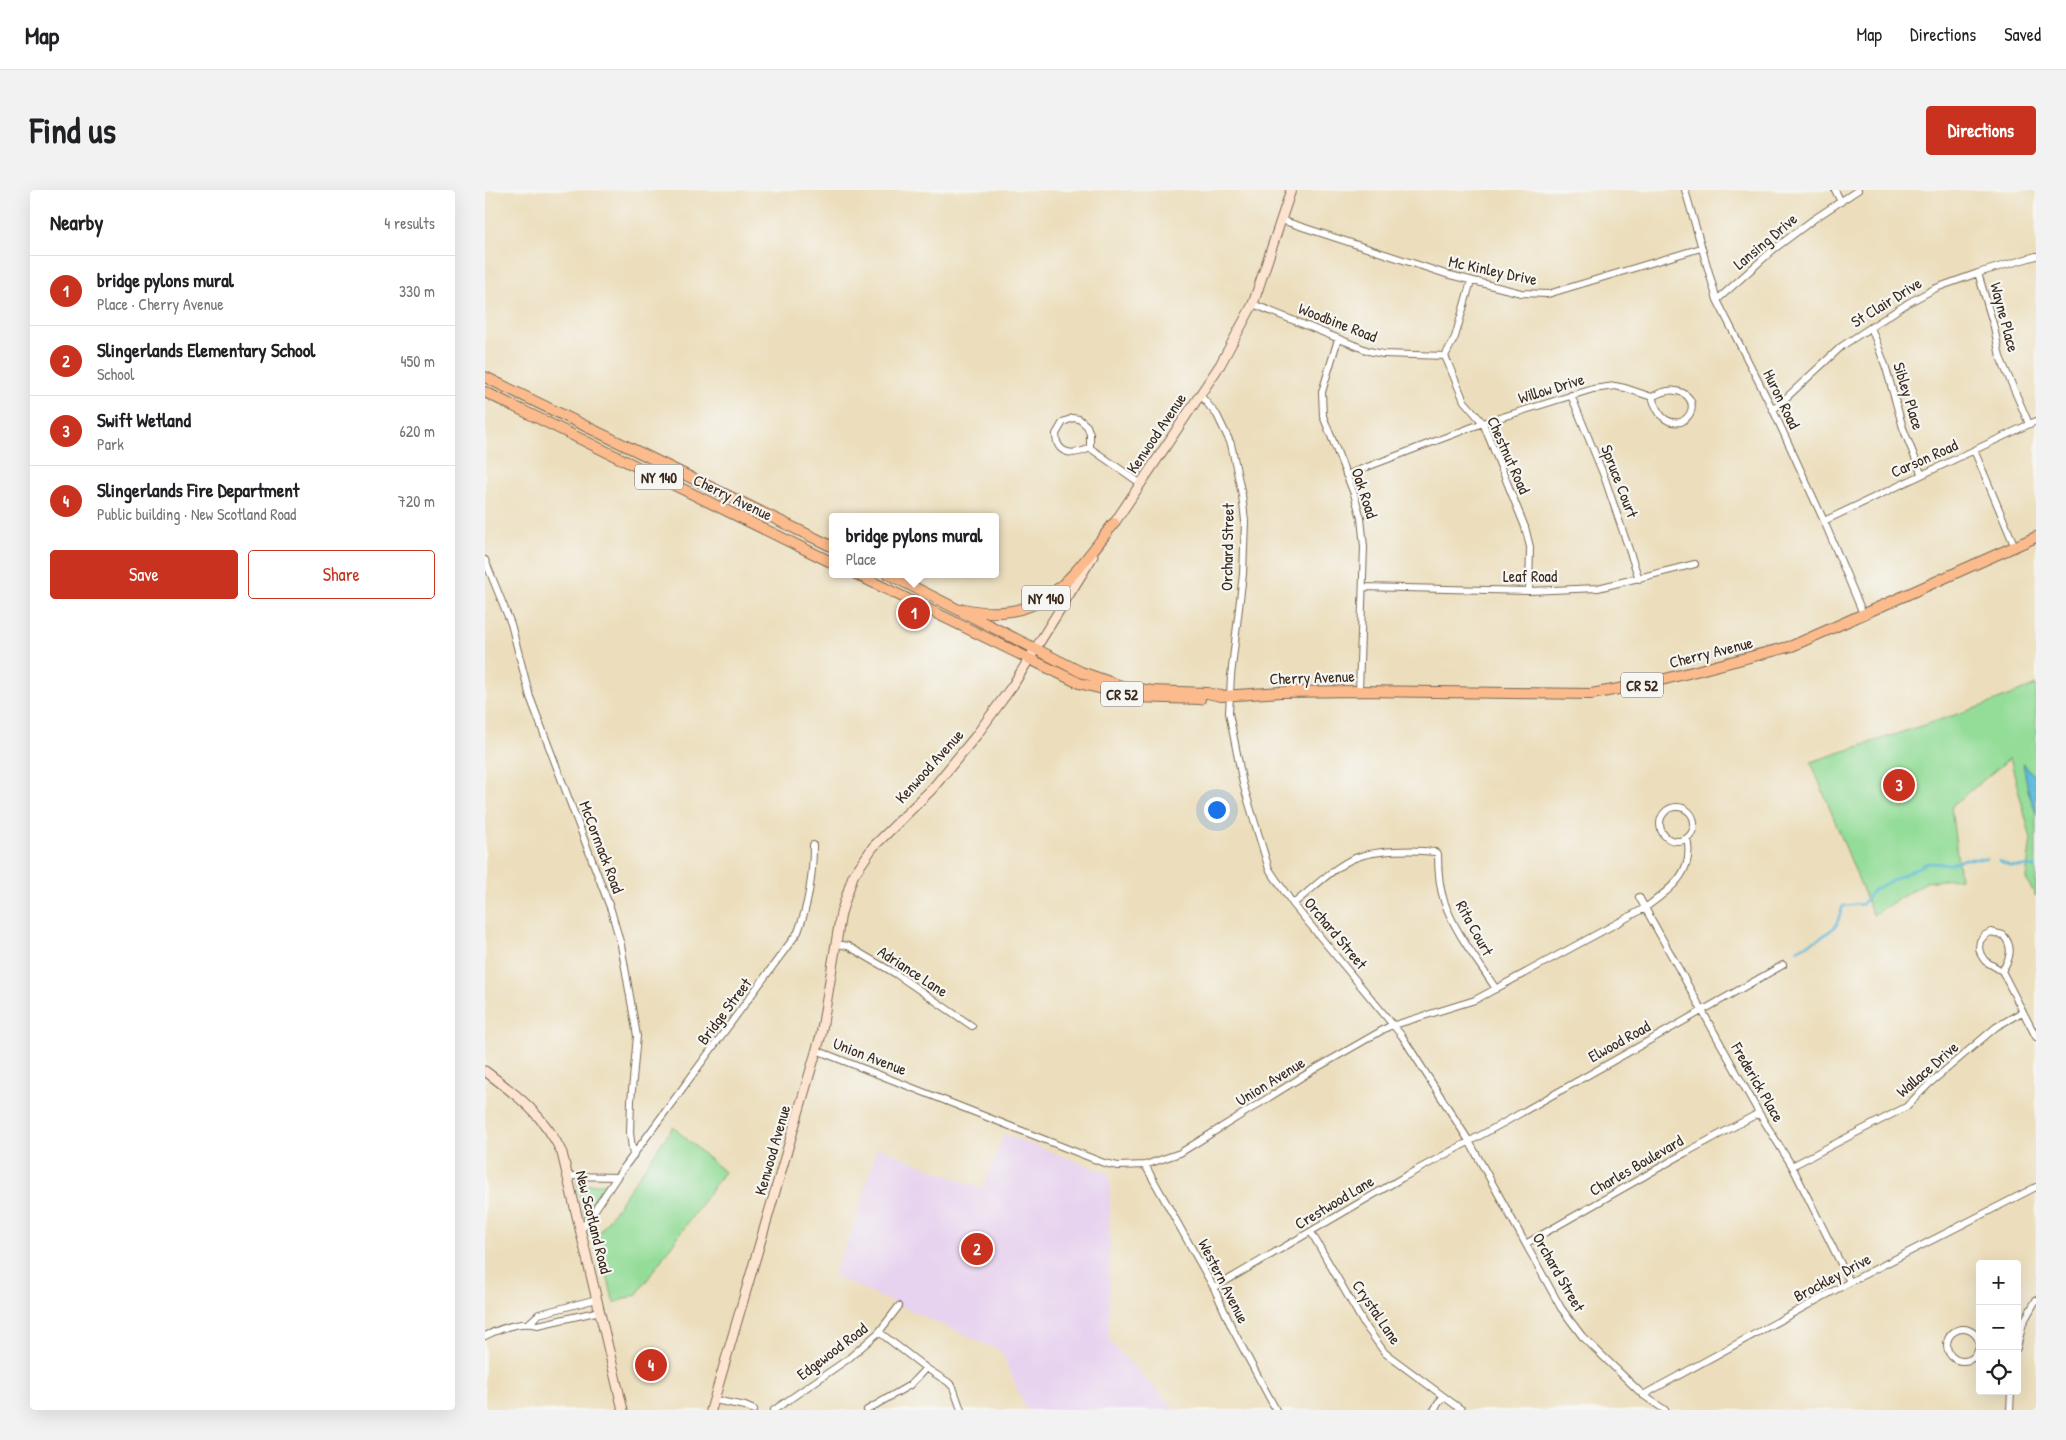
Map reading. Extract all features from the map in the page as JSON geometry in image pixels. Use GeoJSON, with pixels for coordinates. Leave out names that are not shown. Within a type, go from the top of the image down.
{"type":"FeatureCollection","features":[{"type":"Feature","properties":{"kind":"main road","name":"Kenwood Avenue"},"geometry":{"type":"LineString","coordinates":[[711,1410],[816,1050],[825,1016],[844,902],[853,876],[873,848],[946,773],[1008,692],[1140,483],[1220,366],[1253,304],[1291,190]]}},
{"type":"Feature","properties":{"kind":"main road","name":"Cherry Avenue"},"geometry":{"type":"LineString","coordinates":[[485,377],[829,545]]}},
{"type":"Feature","properties":{"kind":"main road","name":"Cherry Avenue"},"geometry":{"type":"LineString","coordinates":[[485,392],[829,561]]}},
{"type":"Feature","properties":{"kind":"main road","name":"NY 140"},"geometry":{"type":"LineString","coordinates":[[947,604],[992,613],[1011,612],[1036,603],[1049,596],[1065,583],[1114,523]]}},
{"type":"Feature","properties":{"kind":"main road","name":"Cherry Avenue"},"geometry":{"type":"LineString","coordinates":[[864,578],[1079,682],[1134,697],[1207,699],[1281,692],[1359,691],[1570,694],[1616,690],[1755,657],[1792,646],[1864,616],[2036,537]]}},
{"type":"Feature","properties":{"kind":"main road","name":"Cherry Avenue"},"geometry":{"type":"LineString","coordinates":[[896,578],[1081,672],[1121,686],[1225,696]]}},
{"type":"Feature","properties":{"kind":"main road","name":"New Scotland Road"},"geometry":{"type":"LineString","coordinates":[[485,1070],[526,1103],[548,1128],[562,1153],[623,1410]]}},
{"type":"Feature","properties":{"kind":"street","name":"Huron Road"},"geometry":{"type":"LineString","coordinates":[[1685,190],[1717,300],[1773,410],[1824,521],[1864,616]]}},
{"type":"Feature","properties":{"kind":"street"},"geometry":{"type":"LineString","coordinates":[[1835,190],[1841,202]]}},
{"type":"Feature","properties":{"kind":"street","name":"Lansing Drive"},"geometry":{"type":"LineString","coordinates":[[1717,300],[1774,249],[1814,218],[1858,190]]}},
{"type":"Feature","properties":{"kind":"street","name":"Mc Kinley Drive"},"geometry":{"type":"LineString","coordinates":[[1281,220],[1446,274],[1521,293],[1548,294],[1701,248]]}},
{"type":"Feature","properties":{"kind":"street","name":"St Clair Drive"},"geometry":{"type":"LineString","coordinates":[[1773,410],[1842,346],[1936,288],[1978,272],[2036,256]]}},
{"type":"Feature","properties":{"kind":"street","name":"Wayne Place"},"geometry":{"type":"LineString","coordinates":[[1978,272],[1994,327],[2000,357],[2029,424]]}},
{"type":"Feature","properties":{"kind":"street"},"geometry":{"type":"LineString","coordinates":[[1445,356],[1455,337],[1471,281]]}},
{"type":"Feature","properties":{"kind":"street","name":"Woodbine Road"},"geometry":{"type":"LineString","coordinates":[[1253,304],[1369,351],[1383,354],[1445,356]]}},
{"type":"Feature","properties":{"kind":"street","name":"Sibley Place"},"geometry":{"type":"LineString","coordinates":[[1871,327],[1886,368],[1903,428],[1921,473]]}},
{"type":"Feature","properties":{"kind":"street","name":"Oak Road"},"geometry":{"type":"LineString","coordinates":[[1338,339],[1322,392],[1326,423],[1354,494],[1361,518],[1364,547],[1359,691]]}},
{"type":"Feature","properties":{"kind":"street","name":"Chestnut Road"},"geometry":{"type":"LineString","coordinates":[[1445,356],[1464,401],[1483,423],[1525,527],[1530,547],[1529,591]]}},
{"type":"Feature","properties":{"kind":"street","name":"Willow Drive"},"geometry":{"type":"LineString","coordinates":[[1346,475],[1483,423],[1593,389],[1615,386],[1634,390],[1652,398]]}},
{"type":"Feature","properties":{"kind":"street"},"geometry":{"type":"LineString","coordinates":[[1679,390],[1688,397],[1691,407],[1690,414],[1681,422],[1668,422],[1661,416],[1652,398],[1667,391],[1679,390]]}},
{"type":"Feature","properties":{"kind":"street","name":"Orchard Street"},"geometry":{"type":"LineString","coordinates":[[1200,395],[1217,415],[1231,444],[1245,521],[1243,574],[1225,696],[1243,784],[1269,869],[1293,904],[1394,1026],[1446,1103],[1469,1141],[1503,1205],[1527,1243],[1561,1308],[1582,1336],[1643,1395],[1665,1410]]}},
{"type":"Feature","properties":{"kind":"street","name":"Spruce Court"},"geometry":{"type":"LineString","coordinates":[[1571,395],[1604,476],[1639,579]]}},
{"type":"Feature","properties":{"kind":"street"},"geometry":{"type":"LineString","coordinates":[[1073,418],[1082,421],[1089,429],[1090,448],[1077,453],[1065,452],[1059,446],[1056,438],[1057,428],[1068,419],[1073,418]]}},
{"type":"Feature","properties":{"kind":"street","name":"Carson Road"},"geometry":{"type":"LineString","coordinates":[[1824,521],[1921,473],[2036,421]]}},
{"type":"Feature","properties":{"kind":"street"},"geometry":{"type":"LineString","coordinates":[[1090,448],[1140,483]]}},
{"type":"Feature","properties":{"kind":"street"},"geometry":{"type":"LineString","coordinates":[[1974,450],[2015,547]]}},
{"type":"Feature","properties":{"kind":"street","name":"McCormack Road"},"geometry":{"type":"LineString","coordinates":[[485,560],[511,624],[530,697],[611,910],[621,945],[637,1036],[631,1101],[630,1133],[633,1156]]}},
{"type":"Feature","properties":{"kind":"street","name":"Leaf Road"},"geometry":{"type":"LineString","coordinates":[[1363,587],[1529,591],[1598,588],[1695,564]]}},
{"type":"Feature","properties":{"kind":"street","name":"Union Avenue"},"geometry":{"type":"LineString","coordinates":[[1670,808],[1682,808],[1691,815],[1694,824],[1693,830],[1687,838],[1676,841],[1671,840],[1662,832],[1660,821],[1670,808]]}},
{"type":"Feature","properties":{"kind":"street","name":"Union Avenue"},"geometry":{"type":"LineString","coordinates":[[816,1050],[1104,1163],[1117,1166],[1145,1165],[1180,1152],[1313,1070],[1388,1027],[1443,1008],[1460,1006],[1496,989],[1645,908],[1679,879],[1689,860],[1690,850],[1687,838]]}},
{"type":"Feature","properties":{"kind":"street","name":"Bridge Street"},"geometry":{"type":"LineString","coordinates":[[580,1232],[617,1177],[798,932],[805,915],[812,885],[813,845]]}},
{"type":"Feature","properties":{"kind":"street","name":"Rita Court"},"geometry":{"type":"LineString","coordinates":[[1293,904],[1343,864],[1355,858],[1385,852],[1431,852],[1438,854],[1441,887],[1447,907],[1468,946],[1496,989]]}},
{"type":"Feature","properties":{"kind":"street","name":"Frederick Place"},"geometry":{"type":"LineString","coordinates":[[1639,897],[1759,1113],[1792,1166],[1850,1282]]}},
{"type":"Feature","properties":{"kind":"street"},"geometry":{"type":"LineString","coordinates":[[2002,971],[2008,962],[2010,946],[2003,935],[1991,932],[1980,941],[1981,955],[1985,962],[2002,971],[2036,1037]]}},
{"type":"Feature","properties":{"kind":"street","name":"Adriance Lane"},"geometry":{"type":"LineString","coordinates":[[837,944],[848,946],[895,974],[972,1026]]}},
{"type":"Feature","properties":{"kind":"street","name":"Elwood Road"},"geometry":{"type":"LineString","coordinates":[[1469,1141],[1783,965]]}},
{"type":"Feature","properties":{"kind":"street","name":"Wallace Drive"},"geometry":{"type":"LineString","coordinates":[[1792,1166],[1906,1107],[1929,1084],[1996,1028],[2022,1012]]}},
{"type":"Feature","properties":{"kind":"street","name":"Charles Boulevard"},"geometry":{"type":"LineString","coordinates":[[1527,1243],[1759,1113]]}},
{"type":"Feature","properties":{"kind":"street","name":"Crestwood Lane"},"geometry":{"type":"LineString","coordinates":[[1214,1288],[1469,1141]]}},
{"type":"Feature","properties":{"kind":"street","name":"Western Avenue"},"geometry":{"type":"LineString","coordinates":[[1145,1165],[1214,1288],[1232,1328],[1276,1410]]}},
{"type":"Feature","properties":{"kind":"street"},"geometry":{"type":"LineString","coordinates":[[567,1176],[617,1177]]}},
{"type":"Feature","properties":{"kind":"street","name":"Brockley Drive"},"geometry":{"type":"LineString","coordinates":[[1643,1395],[1850,1282],[2036,1187]]}},
{"type":"Feature","properties":{"kind":"street","name":"Crystal Lane"},"geometry":{"type":"LineString","coordinates":[[1311,1232],[1364,1324],[1380,1346],[1395,1361],[1462,1410]]}},
{"type":"Feature","properties":{"kind":"street"},"geometry":{"type":"LineString","coordinates":[[529,1323],[539,1314],[597,1298]]}},
{"type":"Feature","properties":{"kind":"street"},"geometry":{"type":"LineString","coordinates":[[2021,1331],[2023,1323],[2036,1300]]}},
{"type":"Feature","properties":{"kind":"street","name":"Edgewood Road"},"geometry":{"type":"LineString","coordinates":[[774,1410],[848,1359],[879,1332],[899,1306]]}},
{"type":"Feature","properties":{"kind":"street"},"geometry":{"type":"LineString","coordinates":[[485,1336],[496,1330],[529,1323],[538,1324],[600,1311]]}},
{"type":"Feature","properties":{"kind":"street"},"geometry":{"type":"LineString","coordinates":[[1966,1329],[1978,1338],[1979,1348],[1973,1357],[1963,1361],[1953,1357],[1947,1342],[1956,1330],[1966,1329]]}},
{"type":"Feature","properties":{"kind":"street"},"geometry":{"type":"LineString","coordinates":[[879,1332],[953,1387],[961,1410]]}},
{"type":"Feature","properties":{"kind":"street"},"geometry":{"type":"LineString","coordinates":[[867,1410],[910,1385],[921,1376],[926,1368]]}},
{"type":"Feature","properties":{"kind":"street"},"geometry":{"type":"LineString","coordinates":[[2010,1410],[2011,1395]]}},
{"type":"Feature","properties":{"kind":"street"},"geometry":{"type":"LineString","coordinates":[[1434,1410],[1443,1396]]}},
{"type":"Feature","properties":{"kind":"street"},"geometry":{"type":"LineString","coordinates":[[714,1400],[745,1406],[754,1410]]}},
{"type":"Feature","properties":{"kind":"shaded area"},"geometry":{"type":"Polygon","coordinates":[[[1004,1134],[1110,1174],[1109,1341],[1176,1410],[1026,1410],[1001,1351],[833,1276],[856,1221],[877,1147],[982,1189],[1004,1134]]]}},
{"type":"Feature","properties":{"kind":"green space"},"geometry":{"type":"Polygon","coordinates":[[[2036,685],[2036,897],[2026,879],[2031,839],[2010,758],[1951,807],[1960,878],[1926,882],[1873,915],[1811,762],[1985,705],[2036,685]]]}},
{"type":"Feature","properties":{"kind":"green space"},"geometry":{"type":"Polygon","coordinates":[[[673,1127],[724,1172],[637,1294],[614,1303],[597,1236],[673,1127]]]}},
{"type":"Feature","properties":{"kind":"green space"},"geometry":{"type":"Polygon","coordinates":[[[576,1181],[586,1185],[609,1183],[585,1218],[576,1181]]]}},
{"type":"Feature","properties":{"kind":"water"},"geometry":{"type":"Polygon","coordinates":[[[2023,763],[2036,778],[2036,813],[2028,791],[2023,763]]]}},
{"type":"Feature","properties":{"kind":"waterway"},"geometry":{"type":"LineString","coordinates":[[1797,950],[1822,937],[1836,926],[1843,906],[1863,904],[1873,890],[1927,863],[1951,864],[1965,859],[1987,859]]}},
{"type":"Feature","properties":{"kind":"waterway"},"geometry":{"type":"LineString","coordinates":[[2000,861],[2010,866],[2036,867]]}},
{"type":"Feature","properties":{"kind":"place","name":"bridge pylons mural"},"geometry":{"type":"Point","coordinates":[914,613]}},
{"type":"Feature","properties":{"kind":"place","name":"Swift Wetland"},"geometry":{"type":"Point","coordinates":[1899,785]}},
{"type":"Feature","properties":{"kind":"place","name":"Slingerlands Elementary School"},"geometry":{"type":"Point","coordinates":[977,1249]}},
{"type":"Feature","properties":{"kind":"place","name":"Slingerlands Fire Department"},"geometry":{"type":"Point","coordinates":[651,1365]}}]}
